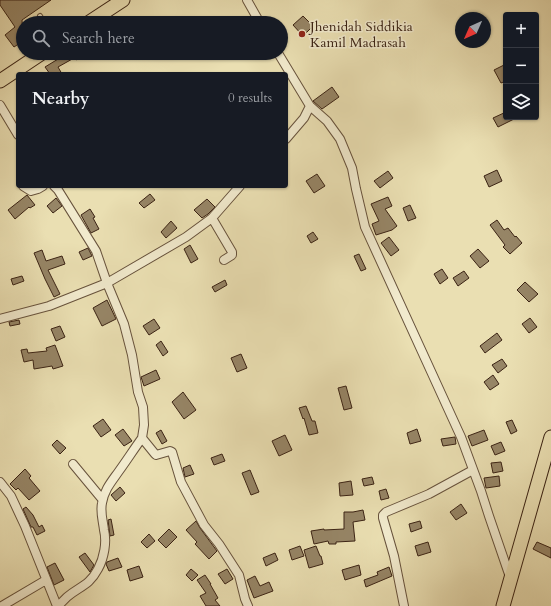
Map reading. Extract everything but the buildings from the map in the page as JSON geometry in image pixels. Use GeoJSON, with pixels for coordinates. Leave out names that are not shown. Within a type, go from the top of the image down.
{"type":"FeatureCollection","features":[{"type":"Feature","properties":{"kind":"highway"},"geometry":{"type":"LineString","coordinates":[[99,16],[123,0]]}},
{"type":"Feature","properties":{"kind":"highway"},"geometry":{"type":"LineString","coordinates":[[0,81],[32,60]]}},
{"type":"Feature","properties":{"kind":"highway"},"geometry":{"type":"LineString","coordinates":[[503,606],[551,437]]}},
{"type":"Feature","properties":{"kind":"street"},"geometry":{"type":"LineString","coordinates":[[247,0],[256,16]]}},
{"type":"Feature","properties":{"kind":"street"},"geometry":{"type":"LineString","coordinates":[[282,60],[310,106],[327,121],[340,139],[352,168],[365,227],[461,437],[511,579]]}},
{"type":"Feature","properties":{"kind":"street"},"geometry":{"type":"LineString","coordinates":[[0,105],[16,132]]}},
{"type":"Feature","properties":{"kind":"street"},"geometry":{"type":"LineString","coordinates":[[288,137],[304,118],[310,106]]}},
{"type":"Feature","properties":{"kind":"street"},"geometry":{"type":"LineString","coordinates":[[27,188],[31,190],[39,188]]}},
{"type":"Feature","properties":{"kind":"street"},"geometry":{"type":"LineString","coordinates":[[0,482],[11,496],[58,606],[67,597],[88,583],[99,568],[102,561],[105,543],[105,531],[101,505],[102,499],[107,488],[142,438],[144,425],[143,407],[138,392],[132,355],[124,324],[93,244],[56,188]]}},
{"type":"Feature","properties":{"kind":"street"},"geometry":{"type":"LineString","coordinates":[[0,319],[49,306],[107,283],[186,237],[212,218],[238,188]]}},
{"type":"Feature","properties":{"kind":"street"},"geometry":{"type":"LineString","coordinates":[[212,218],[232,252],[232,255],[224,260]]}},
{"type":"Feature","properties":{"kind":"street"},"geometry":{"type":"LineString","coordinates":[[142,438],[156,455],[167,451],[172,452],[181,482],[204,525],[219,544],[239,575],[248,606]]}},
{"type":"Feature","properties":{"kind":"street"},"geometry":{"type":"LineString","coordinates":[[73,464],[102,499]]}},
{"type":"Feature","properties":{"kind":"street"},"geometry":{"type":"LineString","coordinates":[[404,606],[394,556],[383,515],[386,512],[429,494],[473,470]]}},
{"type":"Feature","properties":{"kind":"street"},"geometry":{"type":"LineString","coordinates":[[2,606],[46,580]]}},
{"type":"Feature","properties":{"kind":"place","name":"Jhenidah Siddikia Kamil Madrasah"},"geometry":{"type":"Point","coordinates":[302,34]}}]}
